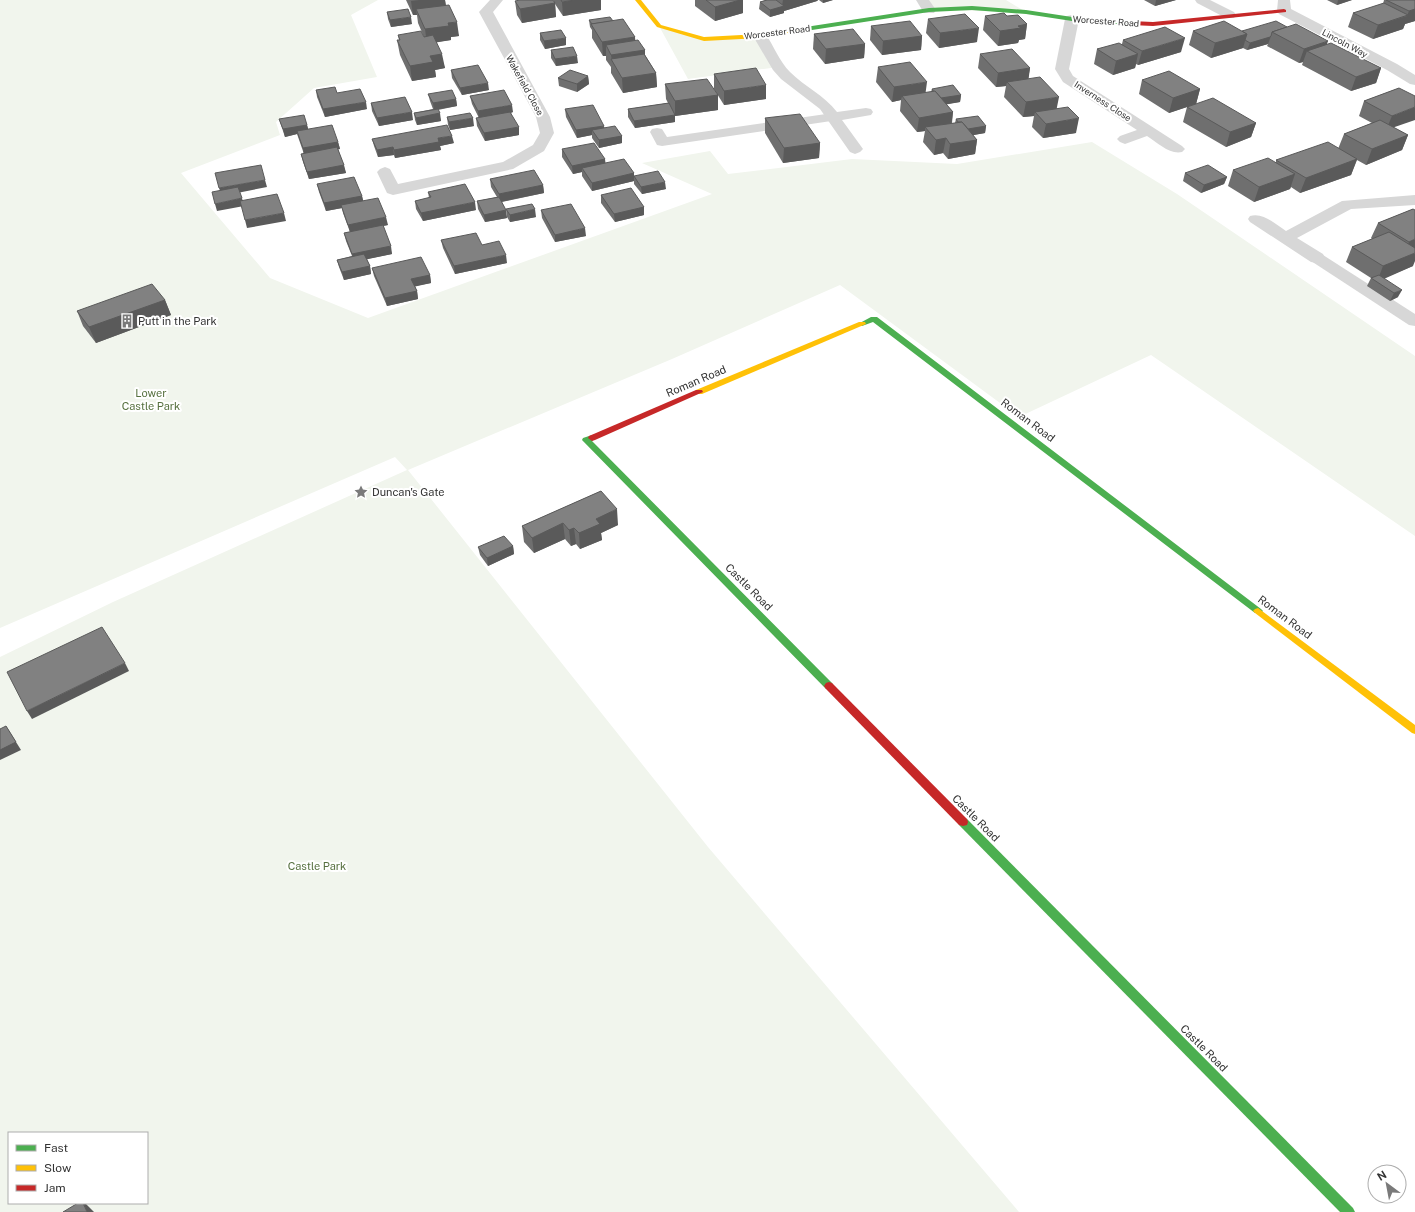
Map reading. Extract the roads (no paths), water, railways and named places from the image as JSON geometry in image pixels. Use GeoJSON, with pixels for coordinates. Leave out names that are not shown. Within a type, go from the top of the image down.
{"type":"FeatureCollection","features":[{"type":"Feature","properties":{"kind":"street","name":"Wakefield Close"},"geometry":{"type":"LineString","coordinates":[[385,172],[393,190],[508,166],[539,148],[547,133],[543,116],[486,12],[497,0]]}},
{"type":"Feature","properties":{"kind":"street","name":"Worcester Road"},"geometry":{"type":"LineString","coordinates":[[638,0],[658,26],[704,39],[760,36],[925,5],[1026,12],[1072,19],[1153,24],[1230,15],[1284,5]]}},
{"type":"Feature","properties":{"kind":"street","name":"Lincoln Way"},"geometry":{"type":"LineString","coordinates":[[1284,5],[1415,81]]}},
{"type":"Feature","properties":{"kind":"street","name":"Inverness Close"},"geometry":{"type":"LineString","coordinates":[[1072,19],[1062,69],[1068,79],[1177,149]]}},
{"type":"Feature","properties":{"kind":"street"},"geometry":{"type":"LineString","coordinates":[[760,36],[778,67],[786,76],[825,106],[855,149]]}},
{"type":"Feature","properties":{"kind":"street"},"geometry":{"type":"LineString","coordinates":[[1392,67],[1407,62]]}},
{"type":"Feature","properties":{"kind":"street"},"geometry":{"type":"LineString","coordinates":[[833,117],[866,112]]}},
{"type":"Feature","properties":{"kind":"street","name":"Inverness Close"},"geometry":{"type":"LineString","coordinates":[[1125,139],[1149,130]]}},
{"type":"Feature","properties":{"kind":"street"},"geometry":{"type":"LineString","coordinates":[[1285,238],[1348,204],[1415,200]]}},
{"type":"Feature","properties":{"kind":"street"},"geometry":{"type":"LineString","coordinates":[[1256,219],[1317,258]]}},
{"type":"Feature","properties":{"kind":"street","name":"Roman Road"},"geometry":{"type":"LineString","coordinates":[[586,440],[874,319],[1415,730]]}},
{"type":"Feature","properties":{"kind":"street","name":"Castle Road"},"geometry":{"type":"LineString","coordinates":[[586,440],[1349,1212]]}},
{"type":"Feature","properties":{"kind":"lane"},"geometry":{"type":"LineString","coordinates":[[1201,0],[1230,15]]}},
{"type":"Feature","properties":{"kind":"lane"},"geometry":{"type":"LineString","coordinates":[[657,132],[662,142],[833,117]]}},
{"type":"Feature","properties":{"kind":"lane"},"geometry":{"type":"LineString","coordinates":[[1317,258],[1415,321]]}},
{"type":"Feature","properties":{"kind":"place","name":"Putt in the Park"},"geometry":{"type":"Point","coordinates":[127,321]}},
{"type":"Feature","properties":{"kind":"place","name":"Duncan's Gate"},"geometry":{"type":"Point","coordinates":[361,492]}},
{"type":"Feature","properties":{"kind":"park label","name":"Lower Castle Park"},"geometry":{"type":"Point","coordinates":[151,399]}},
{"type":"Feature","properties":{"kind":"park label","name":"Castle Park"},"geometry":{"type":"Point","coordinates":[317,866]}}]}
